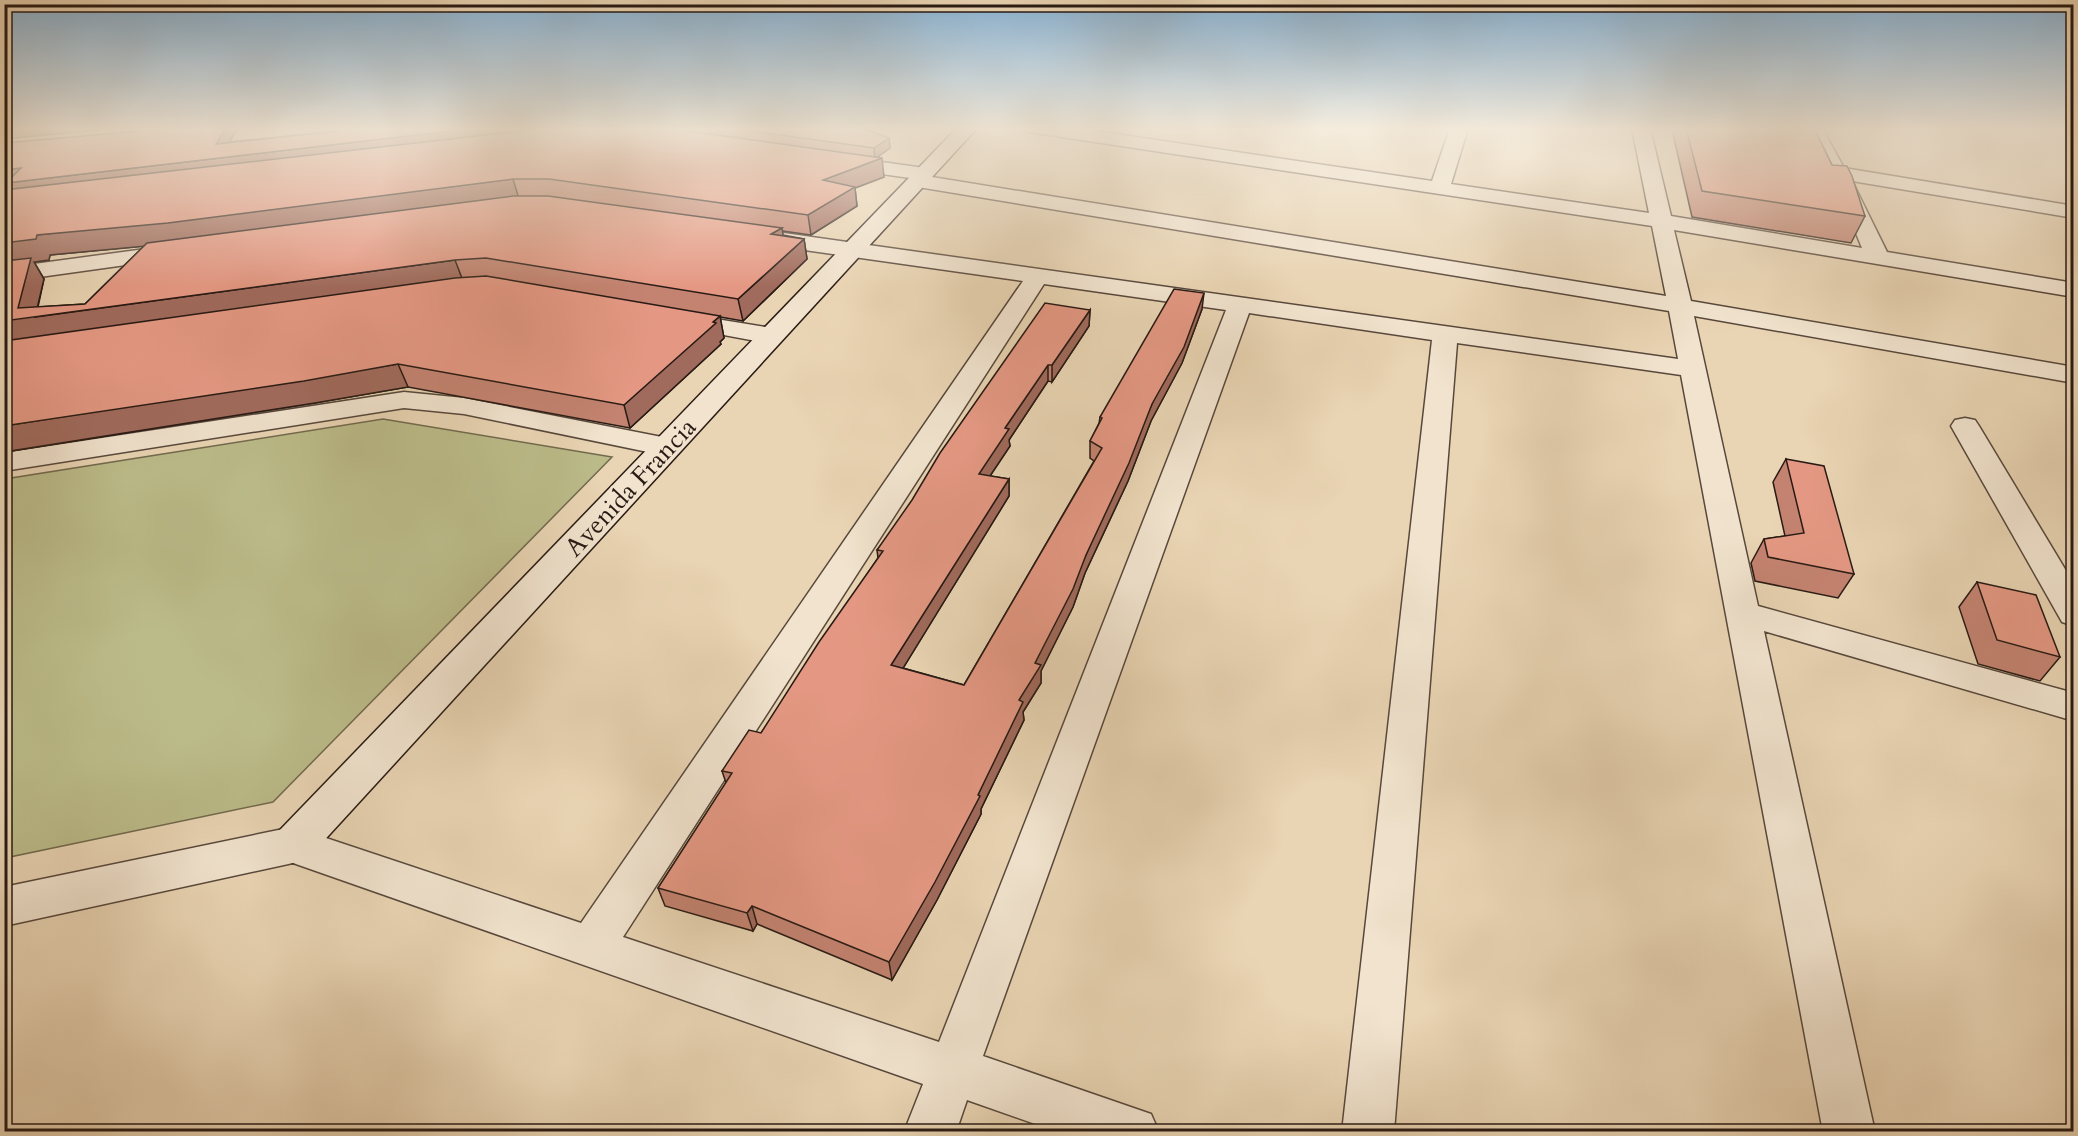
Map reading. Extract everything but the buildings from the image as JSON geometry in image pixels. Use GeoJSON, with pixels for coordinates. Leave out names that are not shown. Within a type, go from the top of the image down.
{"type":"FeatureCollection","features":[{"type":"Feature","properties":{"kind":"street","name":"Avenida Francia"},"geometry":{"type":"LineString","coordinates":[[293,845],[918,181]]}},
{"type":"Feature","properties":{"kind":"street"},"geometry":{"type":"LineString","coordinates":[[939,181],[2073,375]]}},
{"type":"Feature","properties":{"kind":"street"},"geometry":{"type":"LineString","coordinates":[[1386,181],[1660,222],[2073,290]]}},
{"type":"Feature","properties":{"kind":"street"},"geometry":{"type":"LineString","coordinates":[[1439,189],[1442,181]]}},
{"type":"Feature","properties":{"kind":"street"},"geometry":{"type":"LineString","coordinates":[[1652,181],[1680,306],[1849,1131]]}},
{"type":"Feature","properties":{"kind":"street"},"geometry":{"type":"LineString","coordinates":[[1842,181],[1878,258]]}},
{"type":"Feature","properties":{"kind":"street"},"geometry":{"type":"LineString","coordinates":[[1893,181],[1988,195],[2073,212]]}},
{"type":"Feature","properties":{"kind":"street"},"geometry":{"type":"LineString","coordinates":[[738,233],[1692,369]]}},
{"type":"Feature","properties":{"kind":"street"},"geometry":{"type":"LineString","coordinates":[[4,275],[192,250]]}},
{"type":"Feature","properties":{"kind":"street"},"geometry":{"type":"LineString","coordinates":[[591,947],[1038,276]]}},
{"type":"Feature","properties":{"kind":"street"},"geometry":{"type":"LineString","coordinates":[[930,1131],[1240,305]]}},
{"type":"Feature","properties":{"kind":"street"},"geometry":{"type":"LineString","coordinates":[[656,316],[772,336]]}},
{"type":"Feature","properties":{"kind":"street"},"geometry":{"type":"LineString","coordinates":[[1368,1131],[1445,334]]}},
{"type":"Feature","properties":{"kind":"street"},"geometry":{"type":"LineString","coordinates":[[4,462],[404,400],[464,406],[668,447]]}},
{"type":"Feature","properties":{"kind":"street"},"geometry":{"type":"LineString","coordinates":[[1965,426],[2073,614]]}},
{"type":"Feature","properties":{"kind":"street"},"geometry":{"type":"LineString","coordinates":[[1742,614],[2073,707]]}},
{"type":"Feature","properties":{"kind":"street"},"geometry":{"type":"LineString","coordinates":[[4,907],[293,845],[1133,1131]]}},
{"type":"Feature","properties":{"kind":"green space"},"geometry":{"type":"Polygon","coordinates":[[[383,419],[612,457],[273,802],[5,858],[5,479],[383,419]]]}}]}
